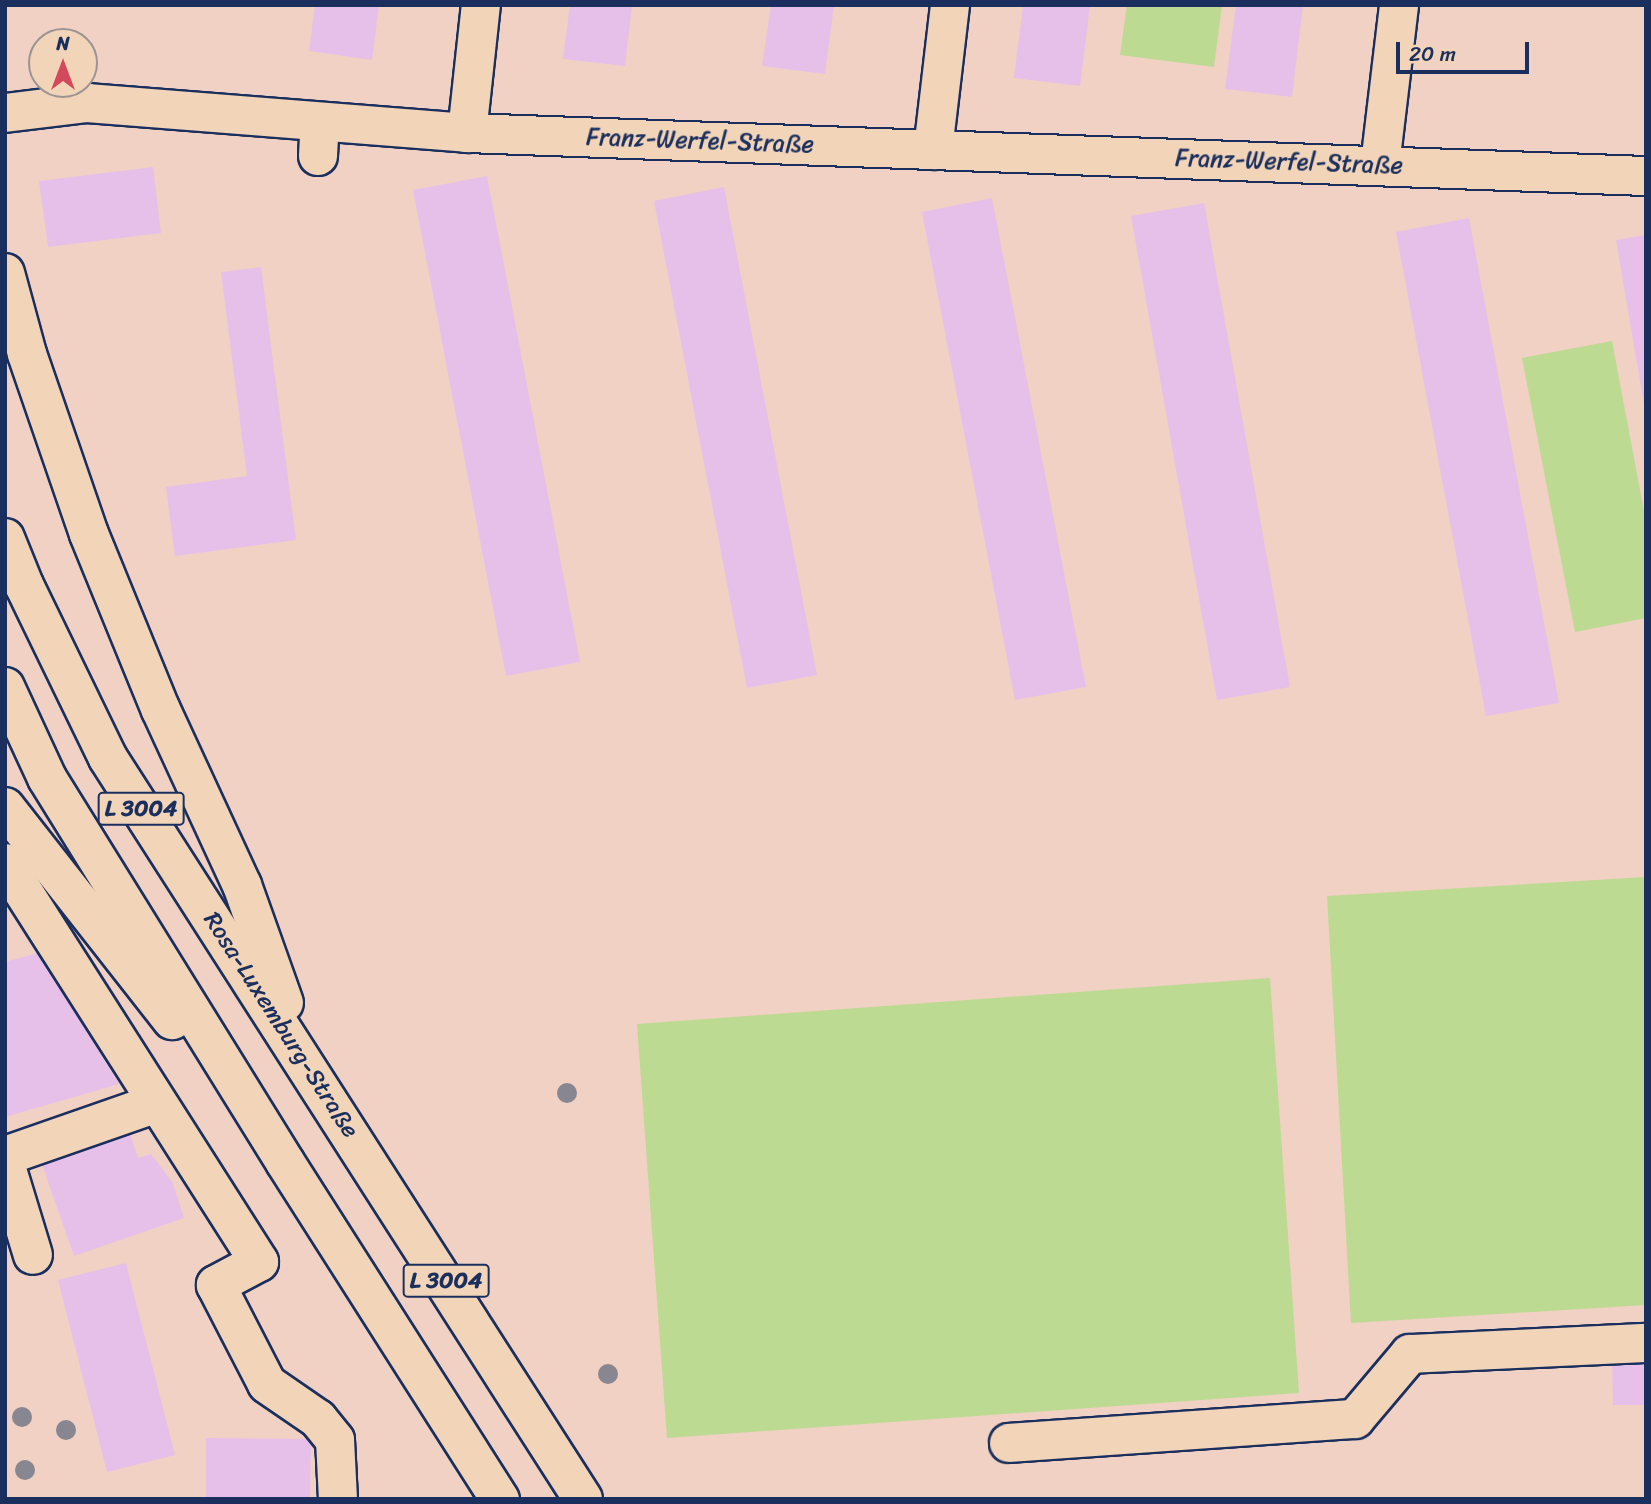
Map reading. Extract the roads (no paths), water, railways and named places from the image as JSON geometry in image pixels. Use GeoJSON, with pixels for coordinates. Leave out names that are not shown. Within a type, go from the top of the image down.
{"type":"FeatureCollection","features":[{"type":"Feature","properties":{"kind":"main road"},"geometry":{"type":"LineString","coordinates":[[467,133],[481,5]]}},
{"type":"Feature","properties":{"kind":"main road"},"geometry":{"type":"LineString","coordinates":[[933,150],[950,5]]}},
{"type":"Feature","properties":{"kind":"main road"},"geometry":{"type":"LineString","coordinates":[[1380,165],[1398,5]]}},
{"type":"Feature","properties":{"kind":"main road","name":"Franz-Werfel-Straße"},"geometry":{"type":"LineString","coordinates":[[5,113],[87,103],[319,139],[467,133],[1646,176]]}},
{"type":"Feature","properties":{"kind":"main road"},"geometry":{"type":"LineString","coordinates":[[5,273],[27,354],[89,534],[161,710],[242,886],[306,1064]]}},
{"type":"Feature","properties":{"kind":"main road","name":"Rosa-Luxemburg-Straße"},"geometry":{"type":"LineString","coordinates":[[5,538],[24,585],[108,758],[583,1499]]}},
{"type":"Feature","properties":{"kind":"main road","name":"L 3004"},"geometry":{"type":"LineString","coordinates":[[5,687],[47,778],[285,1162],[500,1499]]}},
{"type":"Feature","properties":{"kind":"main road"},"geometry":{"type":"LineString","coordinates":[[5,807],[285,1162]]}},
{"type":"Feature","properties":{"kind":"main road"},"geometry":{"type":"LineString","coordinates":[[5,863],[259,1262],[216,1285],[267,1384],[318,1419],[335,1440],[338,1499]]}},
{"type":"Feature","properties":{"kind":"main road"},"geometry":{"type":"LineString","coordinates":[[5,1156],[158,1102]]}},
{"type":"Feature","properties":{"kind":"main road"},"geometry":{"type":"LineString","coordinates":[[5,1163],[33,1255]]}},
{"type":"Feature","properties":{"kind":"main road"},"geometry":{"type":"LineString","coordinates":[[1009,1443],[1355,1419],[1410,1354],[1646,1343]]}}]}
